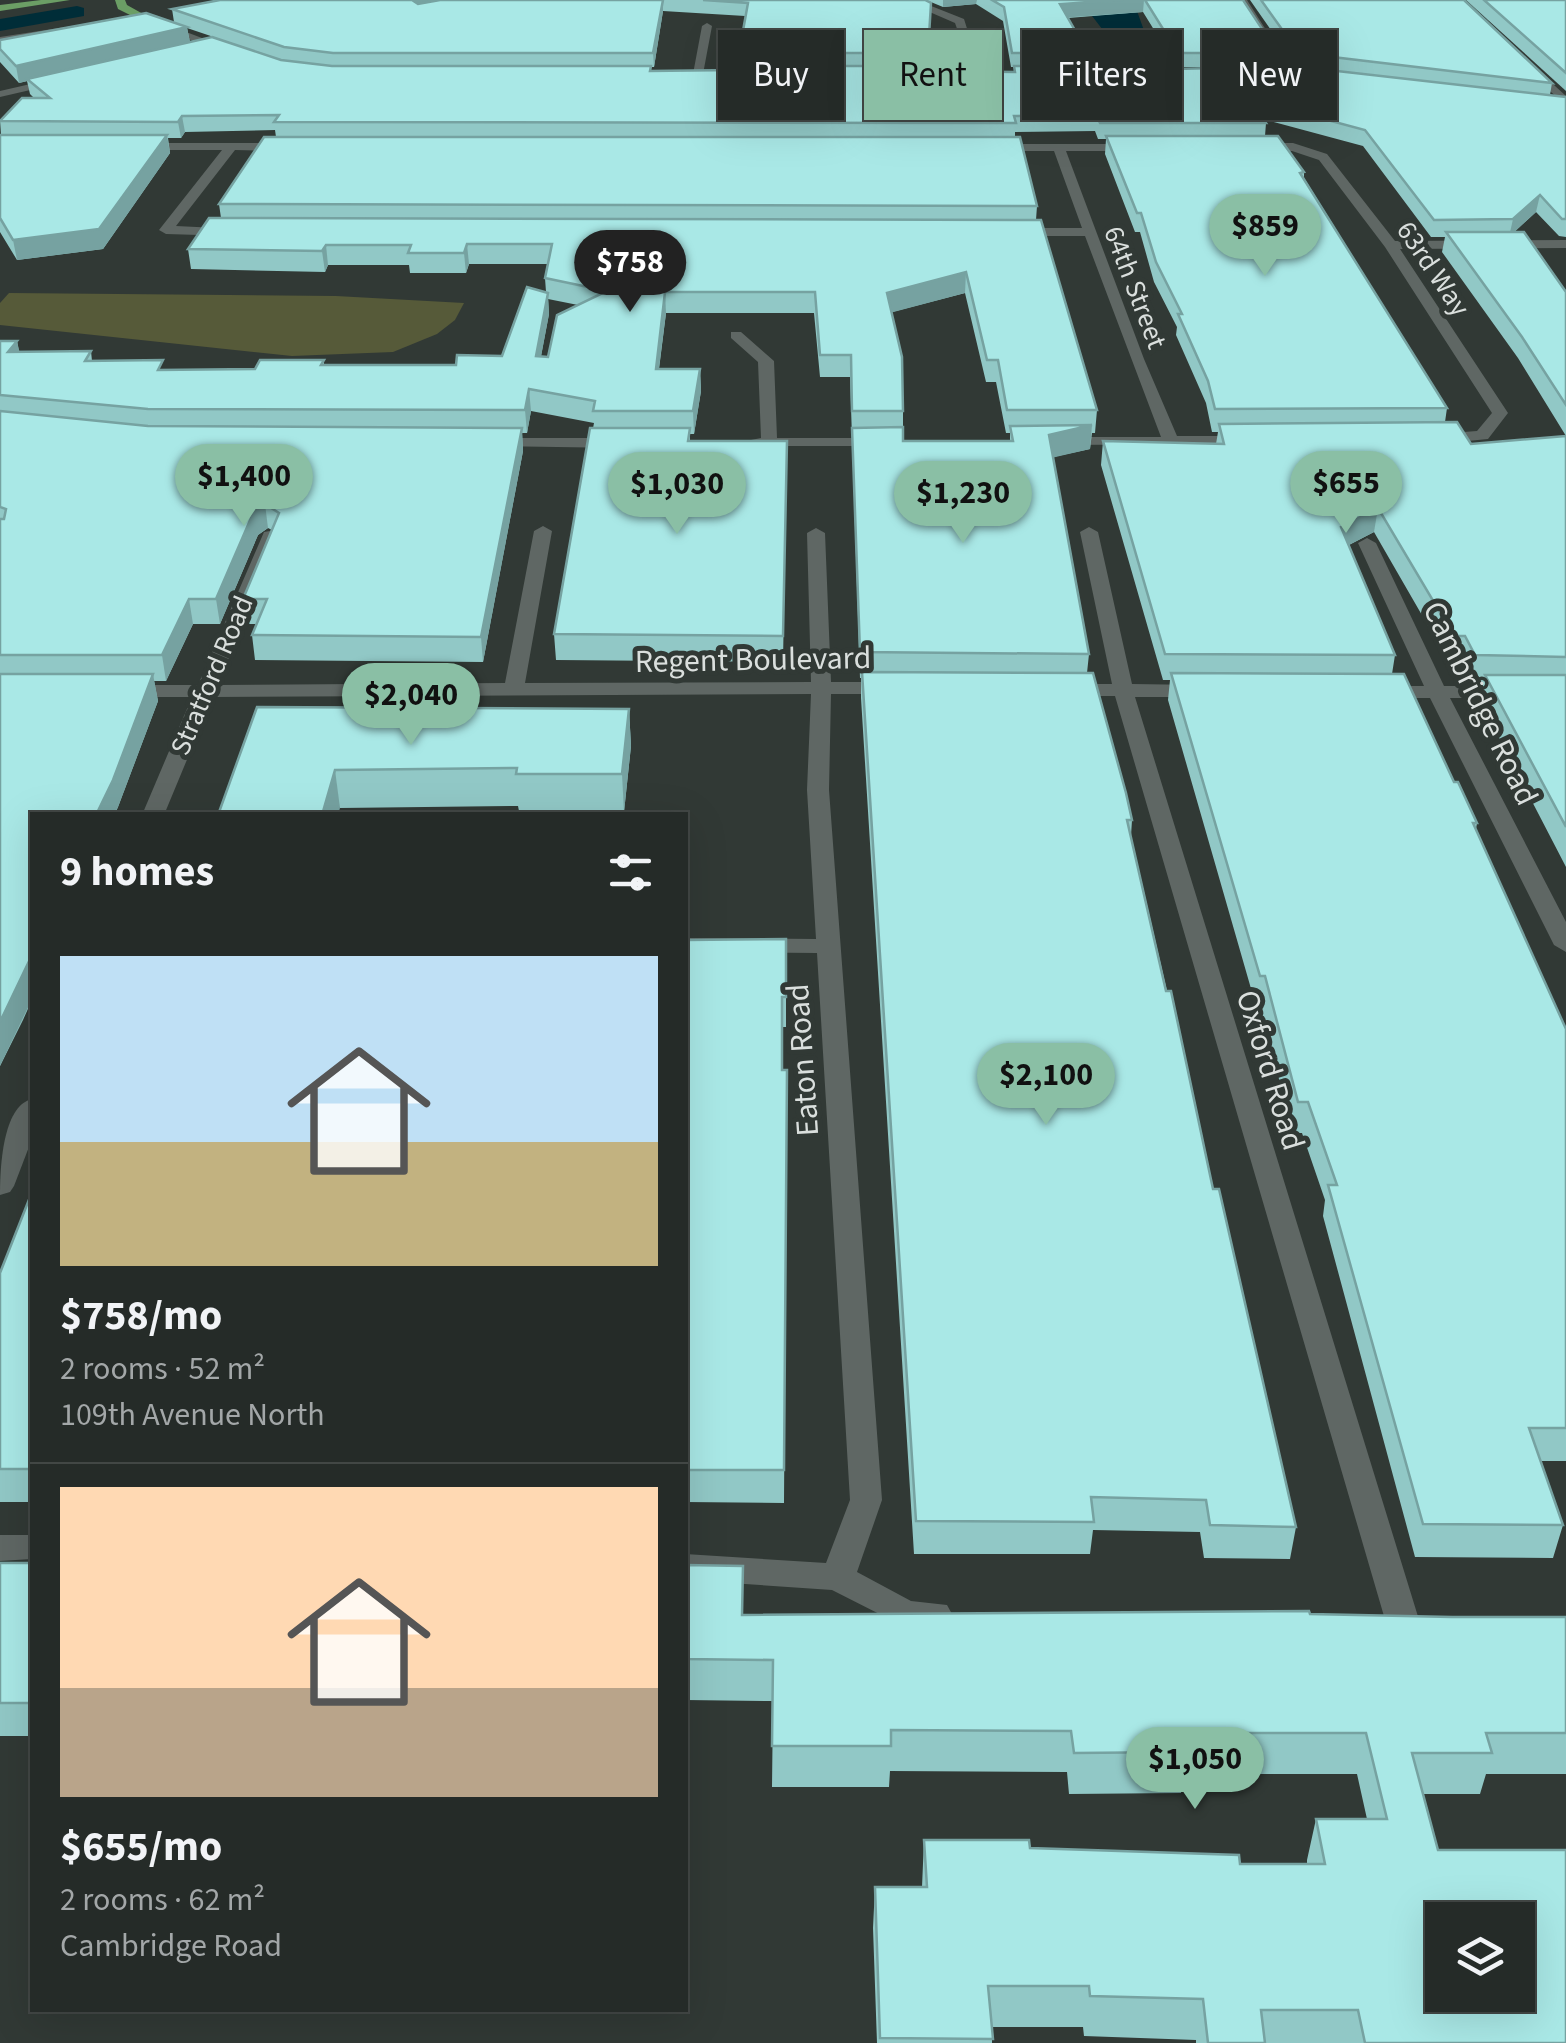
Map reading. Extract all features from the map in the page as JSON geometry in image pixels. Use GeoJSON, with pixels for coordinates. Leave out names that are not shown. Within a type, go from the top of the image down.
{"type":"FeatureCollection","features":[{"type":"Feature","properties":{"kind":"main road"},"geometry":{"type":"LineString","coordinates":[[0,8],[65,0]]}},
{"type":"Feature","properties":{"kind":"main road"},"geometry":{"type":"LineString","coordinates":[[120,0],[122,7],[156,24]]}},
{"type":"Feature","properties":{"kind":"street"},"geometry":{"type":"LineString","coordinates":[[907,0],[960,20],[963,30]]}},
{"type":"Feature","properties":{"kind":"street"},"geometry":{"type":"LineString","coordinates":[[1242,0],[1262,30]]}},
{"type":"Feature","properties":{"kind":"street"},"geometry":{"type":"LineString","coordinates":[[0,40],[100,22],[156,24],[248,56]]}},
{"type":"Feature","properties":{"kind":"street"},"geometry":{"type":"LineString","coordinates":[[698,74],[707,26]]}},
{"type":"Feature","properties":{"kind":"street"},"geometry":{"type":"LineString","coordinates":[[193,49],[212,45]]}},
{"type":"Feature","properties":{"kind":"street"},"geometry":{"type":"LineString","coordinates":[[1511,51],[1566,105]]}},
{"type":"Feature","properties":{"kind":"street"},"geometry":{"type":"LineString","coordinates":[[679,74],[718,74]]}},
{"type":"Feature","properties":{"kind":"street"},"geometry":{"type":"LineString","coordinates":[[0,94],[77,76]]}},
{"type":"Feature","properties":{"kind":"street"},"geometry":{"type":"LineString","coordinates":[[1548,105],[1566,105]]}},
{"type":"Feature","properties":{"kind":"street"},"geometry":{"type":"LineString","coordinates":[[115,146],[308,146]]}},
{"type":"Feature","properties":{"kind":"street"},"geometry":{"type":"LineString","coordinates":[[231,147],[166,230],[248,232]]}},
{"type":"Feature","properties":{"kind":"street"},"geometry":{"type":"LineString","coordinates":[[980,147],[1156,147]]}},
{"type":"Feature","properties":{"kind":"street","name":"64th Street"},"geometry":{"type":"LineString","coordinates":[[1060,147],[1088,232],[1170,442]]}},
{"type":"Feature","properties":{"kind":"street","name":"63rd Way"},"geometry":{"type":"LineString","coordinates":[[1234,147],[1294,147],[1324,157],[1391,245],[1500,412],[1482,436],[1409,440]]}},
{"type":"Feature","properties":{"kind":"street"},"geometry":{"type":"LineString","coordinates":[[989,232],[1088,232]]}},
{"type":"Feature","properties":{"kind":"street"},"geometry":{"type":"LineString","coordinates":[[1391,245],[1566,244]]}},
{"type":"Feature","properties":{"kind":"street"},"geometry":{"type":"LineString","coordinates":[[736,335],[766,361],[768,443]]}},
{"type":"Feature","properties":{"kind":"street"},"geometry":{"type":"LineString","coordinates":[[1036,442],[1270,441]]}},
{"type":"Feature","properties":{"kind":"street"},"geometry":{"type":"LineString","coordinates":[[731,443],[902,442]]}},
{"type":"Feature","properties":{"kind":"street"},"geometry":{"type":"LineString","coordinates":[[466,443],[636,443]]}},
{"type":"Feature","properties":{"kind":"street"},"geometry":{"type":"LineString","coordinates":[[513,692],[543,531]]}},
{"type":"Feature","properties":{"kind":"street","name":"Oxford Road"},"geometry":{"type":"LineString","coordinates":[[1089,532],[1122,690],[1403,1623]]}},
{"type":"Feature","properties":{"kind":"street","name":"Eaton Road"},"geometry":{"type":"LineString","coordinates":[[816,533],[821,688],[818,790],[866,1500],[838,1577]]}},
{"type":"Feature","properties":{"kind":"street","name":"Stratford Road"},"geometry":{"type":"LineString","coordinates":[[154,812],[270,536]]}},
{"type":"Feature","properties":{"kind":"street","name":"Cambridge Road"},"geometry":{"type":"LineString","coordinates":[[1367,543],[1437,692],[1566,945]]}},
{"type":"Feature","properties":{"kind":"street","name":"Regent Boulevard"},"geometry":{"type":"LineString","coordinates":[[111,691],[915,688]]}},
{"type":"Feature","properties":{"kind":"street"},"geometry":{"type":"LineString","coordinates":[[1047,690],[1221,691]]}},
{"type":"Feature","properties":{"kind":"street"},"geometry":{"type":"LineString","coordinates":[[1358,692],[1566,692]]}},
{"type":"Feature","properties":{"kind":"street"},"geometry":{"type":"LineString","coordinates":[[688,944],[830,946]]}},
{"type":"Feature","properties":{"kind":"street"},"geometry":{"type":"LineString","coordinates":[[0,1186],[30,1112]]}},
{"type":"Feature","properties":{"kind":"street"},"geometry":{"type":"LineString","coordinates":[[0,1548],[30,1548]]}},
{"type":"Feature","properties":{"kind":"street"},"geometry":{"type":"LineString","coordinates":[[688,1568],[838,1577],[906,1614],[959,1614]]}},
{"type":"Feature","properties":{"kind":"street"},"geometry":{"type":"LineString","coordinates":[[1364,1622],[1439,1622]]}},
{"type":"Feature","properties":{"kind":"green space"},"geometry":{"type":"Polygon","coordinates":[[[9,293],[336,296],[464,303],[455,320],[437,334],[393,352],[292,356],[0,325],[0,303],[9,293]]]}},
{"type":"Feature","properties":{"kind":"water"},"geometry":{"type":"Polygon","coordinates":[[[1133,0],[1144,30],[1103,30],[1089,12],[1133,0]]]}},
{"type":"Feature","properties":{"kind":"building"},"geometry":{"type":"Polygon","coordinates":[[[220,0],[412,0],[418,4],[440,0],[663,0],[653,53],[333,53],[284,47],[172,9],[220,0]]]}},
{"type":"Feature","properties":{"kind":"building"},"geometry":{"type":"Polygon","coordinates":[[[703,0],[925,0],[931,3],[929,30],[864,30],[864,53],[844,53],[844,30],[743,30],[748,3],[703,0]]]}},
{"type":"Feature","properties":{"kind":"building"},"geometry":{"type":"Polygon","coordinates":[[[992,0],[1123,0],[1060,4],[1075,30],[1022,30],[1022,53],[1012,53],[1004,7],[992,0]]]}},
{"type":"Feature","properties":{"kind":"building"},"geometry":{"type":"Polygon","coordinates":[[[1145,0],[1243,0],[1263,30],[1202,30],[1202,53],[1182,53],[1182,30],[1164,30],[1145,0]]]}},
{"type":"Feature","properties":{"kind":"building"},"geometry":{"type":"Polygon","coordinates":[[[1261,0],[1464,0],[1552,83],[1337,58],[1337,30],[1283,30],[1261,0]]]}},
{"type":"Feature","properties":{"kind":"building"},"geometry":{"type":"Polygon","coordinates":[[[1484,0],[1566,0],[1566,73],[1484,0]]]}},
{"type":"Feature","properties":{"kind":"building"},"geometry":{"type":"Polygon","coordinates":[[[146,13],[187,27],[16,66],[0,49],[0,40],[146,13]]]}},
{"type":"Feature","properties":{"kind":"building"},"geometry":{"type":"Polygon","coordinates":[[[212,37],[281,60],[332,66],[651,66],[650,71],[718,70],[718,120],[844,120],[844,66],[864,66],[864,120],[1002,120],[1002,72],[1015,72],[1014,66],[1022,66],[1022,116],[1014,116],[1016,123],[274,122],[279,115],[182,116],[178,122],[0,121],[22,98],[50,98],[27,79],[212,37]]]}},
{"type":"Feature","properties":{"kind":"building"},"geometry":{"type":"Polygon","coordinates":[[[1202,68],[1202,120],[1266,123],[1098,120],[1182,120],[1182,69],[1202,68]]]}},
{"type":"Feature","properties":{"kind":"building"},"geometry":{"type":"Polygon","coordinates":[[[1337,71],[1566,97],[1566,219],[1540,195],[1513,219],[1434,220],[1365,130],[1328,120],[1337,120],[1337,71]]]}},
{"type":"Feature","properties":{"kind":"building"},"geometry":{"type":"Polygon","coordinates":[[[0,135],[167,135],[99,229],[13,240],[0,218],[0,135]]]}},
{"type":"Feature","properties":{"kind":"building"},"geometry":{"type":"Polygon","coordinates":[[[1106,136],[1278,136],[1304,172],[1300,173],[1447,408],[1215,409],[1208,381],[1178,314],[1182,314],[1156,262],[1141,213],[1137,213],[1106,136]]]}},
{"type":"Feature","properties":{"kind":"building"},"geometry":{"type":"Polygon","coordinates":[[[264,137],[1020,137],[1037,206],[219,204],[264,137]]]}},
{"type":"Feature","properties":{"kind":"building"},"geometry":{"type":"Polygon","coordinates":[[[209,218],[1041,220],[1097,410],[1007,410],[998,360],[987,360],[966,272],[887,293],[902,357],[903,411],[852,411],[851,355],[820,355],[815,292],[665,292],[656,369],[700,369],[693,411],[593,411],[595,401],[529,389],[525,410],[148,409],[0,395],[0,341],[17,341],[8,352],[91,351],[85,361],[163,360],[158,370],[255,369],[260,360],[324,360],[321,365],[456,365],[457,355],[502,356],[527,287],[548,293],[536,356],[548,357],[557,315],[607,291],[545,278],[552,244],[467,244],[464,253],[408,253],[411,245],[326,245],[322,251],[188,249],[209,218]]]}},
{"type":"Feature","properties":{"kind":"building"},"geometry":{"type":"Polygon","coordinates":[[[1446,232],[1524,232],[1566,292],[1566,405],[1522,337],[1446,232]]]}},
{"type":"Feature","properties":{"kind":"building"},"geometry":{"type":"Polygon","coordinates":[[[0,411],[148,426],[522,428],[481,637],[252,635],[267,599],[243,599],[279,513],[265,504],[254,511],[216,599],[189,599],[162,655],[0,655],[0,519],[4,519],[6,509],[0,507],[0,411]]]}},
{"type":"Feature","properties":{"kind":"building"},"geometry":{"type":"Polygon","coordinates":[[[1457,422],[1471,444],[1566,436],[1566,657],[1475,655],[1465,636],[1454,636],[1378,508],[1341,527],[1395,655],[1165,654],[1103,441],[1224,444],[1219,424],[1457,422]]]}},
{"type":"Feature","properties":{"kind":"building"},"geometry":{"type":"Polygon","coordinates":[[[1092,425],[1049,435],[1089,654],[860,652],[852,428],[903,427],[903,441],[1013,441],[1010,426],[1092,425]]]}},
{"type":"Feature","properties":{"kind":"building"},"geometry":{"type":"Polygon","coordinates":[[[590,428],[690,428],[688,441],[787,441],[783,636],[554,634],[590,428]]]}},
{"type":"Feature","properties":{"kind":"building"},"geometry":{"type":"Polygon","coordinates":[[[862,672],[1093,673],[1126,793],[1132,820],[1127,820],[1166,991],[1171,991],[1213,1189],[1219,1189],[1296,1527],[1210,1525],[1206,1500],[1091,1497],[1094,1522],[916,1521],[862,672]]]}},
{"type":"Feature","properties":{"kind":"building"},"geometry":{"type":"Polygon","coordinates":[[[1171,673],[1404,674],[1477,823],[1473,823],[1566,1029],[1566,1428],[1529,1428],[1563,1525],[1423,1524],[1328,1185],[1337,1185],[1308,1102],[1298,1102],[1265,976],[1260,976],[1171,673]]]}},
{"type":"Feature","properties":{"kind":"building"},"geometry":{"type":"Polygon","coordinates":[[[0,674],[153,674],[97,812],[30,812],[30,959],[0,1022],[0,674]]]}},
{"type":"Feature","properties":{"kind":"building"},"geometry":{"type":"Polygon","coordinates":[[[1485,675],[1566,675],[1566,827],[1485,675]]]}},
{"type":"Feature","properties":{"kind":"building"},"geometry":{"type":"Polygon","coordinates":[[[257,707],[629,709],[622,774],[516,774],[517,768],[335,770],[323,812],[219,812],[257,707]]]}},
{"type":"Feature","properties":{"kind":"building"},"geometry":{"type":"Polygon","coordinates":[[[786,939],[786,997],[782,997],[782,1070],[787,1070],[784,1470],[688,1470],[688,940],[786,939]]]}},
{"type":"Feature","properties":{"kind":"building"},"geometry":{"type":"Polygon","coordinates":[[[30,1197],[30,1469],[0,1469],[0,1273],[30,1197]]]}},
{"type":"Feature","properties":{"kind":"building"},"geometry":{"type":"Polygon","coordinates":[[[0,1563],[30,1563],[30,1703],[0,1703],[0,1563]]]}},
{"type":"Feature","properties":{"kind":"building"},"geometry":{"type":"Polygon","coordinates":[[[688,1565],[743,1566],[742,1615],[1309,1611],[1566,1617],[1566,1733],[1486,1733],[1492,1753],[1412,1753],[1438,1850],[1566,1850],[1566,2043],[1365,2043],[1358,2010],[1261,2010],[1265,2043],[1208,2043],[1203,1999],[1090,1996],[1089,1986],[988,1986],[993,2039],[880,2038],[875,1887],[927,1887],[924,1840],[1029,1840],[1030,1848],[1239,1855],[1240,1864],[1325,1864],[1316,1819],[1387,1819],[1366,1733],[1184,1733],[1187,1752],[1074,1753],[1071,1731],[891,1730],[891,1746],[772,1746],[773,1660],[688,1659],[688,1565]]]}},
{"type":"Feature","properties":{"kind":"waterway"},"geometry":{"type":"LineString","coordinates":[[0,25],[77,12]]}}]}
